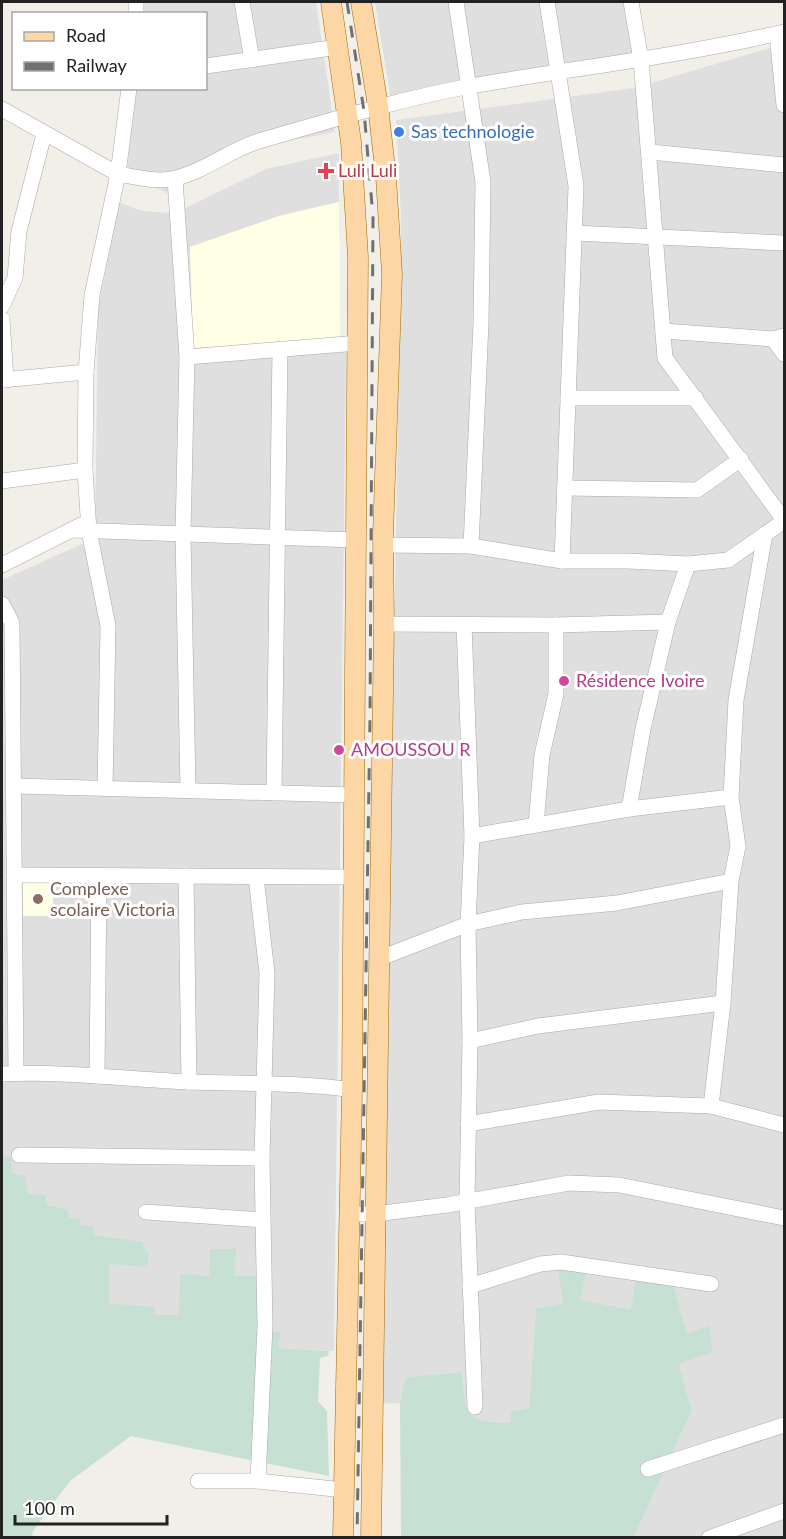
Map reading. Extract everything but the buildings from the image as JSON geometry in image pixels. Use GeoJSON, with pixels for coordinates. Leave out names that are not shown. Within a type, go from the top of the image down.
{"type":"FeatureCollection","features":[{"type":"Feature","properties":{"kind":"main road"},"geometry":{"type":"LineString","coordinates":[[331,2],[347,117],[356,218],[358,343],[353,720],[352,1081],[343,1538]]}},
{"type":"Feature","properties":{"kind":"main road"},"geometry":{"type":"LineString","coordinates":[[361,2],[378,106],[386,177],[392,274],[383,545],[384,624],[370,1538]]}},
{"type":"Feature","properties":{"kind":"main road"},"geometry":{"type":"LineString","coordinates":[[341,70],[372,65]]}},
{"type":"Feature","properties":{"kind":"main road"},"geometry":{"type":"LineString","coordinates":[[353,720],[382,719]]}},
{"type":"Feature","properties":{"kind":"main road"},"geometry":{"type":"LineString","coordinates":[[352,1081],[376,1073]]}},
{"type":"Feature","properties":{"kind":"main road"},"geometry":{"type":"LineString","coordinates":[[346,1372],[373,1373]]}},
{"type":"Feature","properties":{"kind":"street"},"geometry":{"type":"LineString","coordinates":[[242,2],[252,60]]}},
{"type":"Feature","properties":{"kind":"street"},"geometry":{"type":"LineString","coordinates":[[456,2],[483,182],[481,323],[471,546]]}},
{"type":"Feature","properties":{"kind":"street"},"geometry":{"type":"LineString","coordinates":[[547,2],[576,186],[562,561]]}},
{"type":"Feature","properties":{"kind":"street"},"geometry":{"type":"LineString","coordinates":[[383,545],[471,546],[562,561],[688,564],[728,560],[784,521],[741,459],[665,358],[650,152],[641,60],[631,2]]}},
{"type":"Feature","properties":{"kind":"street"},"geometry":{"type":"LineString","coordinates":[[2,110],[118,174],[175,179],[256,142],[378,106],[469,87],[641,60],[781,33],[784,105]]}},
{"type":"Feature","properties":{"kind":"street"},"geometry":{"type":"LineString","coordinates":[[207,66],[338,46]]}},
{"type":"Feature","properties":{"kind":"street"},"geometry":{"type":"LineString","coordinates":[[105,788],[108,626],[89,526],[85,470],[86,372],[93,295],[118,174],[129,90]]}},
{"type":"Feature","properties":{"kind":"street"},"geometry":{"type":"LineString","coordinates":[[2,306],[15,278],[19,231],[44,134]]}},
{"type":"Feature","properties":{"kind":"street"},"geometry":{"type":"LineString","coordinates":[[650,152],[784,165]]}},
{"type":"Feature","properties":{"kind":"street"},"geometry":{"type":"LineString","coordinates":[[175,179],[187,357],[183,534],[188,790]]}},
{"type":"Feature","properties":{"kind":"street"},"geometry":{"type":"LineString","coordinates":[[574,233],[784,243]]}},
{"type":"Feature","properties":{"kind":"street"},"geometry":{"type":"LineString","coordinates":[[2,319],[4,380],[86,372]]}},
{"type":"Feature","properties":{"kind":"street"},"geometry":{"type":"LineString","coordinates":[[663,331],[778,338],[784,354]]}},
{"type":"Feature","properties":{"kind":"street"},"geometry":{"type":"LineString","coordinates":[[187,357],[358,343]]}},
{"type":"Feature","properties":{"kind":"street"},"geometry":{"type":"LineString","coordinates":[[274,793],[280,349]]}},
{"type":"Feature","properties":{"kind":"street"},"geometry":{"type":"LineString","coordinates":[[568,398],[696,398]]}},
{"type":"Feature","properties":{"kind":"street"},"geometry":{"type":"LineString","coordinates":[[565,488],[697,490],[741,459]]}},
{"type":"Feature","properties":{"kind":"street"},"geometry":{"type":"LineString","coordinates":[[2,481],[85,470]]}},
{"type":"Feature","properties":{"kind":"street"},"geometry":{"type":"LineString","coordinates":[[2,566],[72,530],[89,526],[183,534],[355,540]]}},
{"type":"Feature","properties":{"kind":"street"},"geometry":{"type":"LineString","coordinates":[[711,1106],[723,1003],[731,881],[738,846],[731,797],[736,700],[765,534]]}},
{"type":"Feature","properties":{"kind":"street"},"geometry":{"type":"LineString","coordinates":[[629,809],[643,729],[668,622],[688,564]]}},
{"type":"Feature","properties":{"kind":"street"},"geometry":{"type":"LineString","coordinates":[[2,604],[12,623],[15,789],[9,1074],[320,1086],[352,1081]]}},
{"type":"Feature","properties":{"kind":"street"},"geometry":{"type":"LineString","coordinates":[[384,624],[556,625],[668,622]]}},
{"type":"Feature","properties":{"kind":"street"},"geometry":{"type":"LineString","coordinates":[[464,624],[472,836],[468,924],[470,1041],[466,1201],[475,1407]]}},
{"type":"Feature","properties":{"kind":"street"},"geometry":{"type":"LineString","coordinates":[[536,825],[542,754],[556,694],[556,625]]}},
{"type":"Feature","properties":{"kind":"street"},"geometry":{"type":"LineString","coordinates":[[15,789],[105,788],[353,795]]}},
{"type":"Feature","properties":{"kind":"street"},"geometry":{"type":"LineString","coordinates":[[472,836],[629,809],[731,797]]}},
{"type":"Feature","properties":{"kind":"street"},"geometry":{"type":"LineString","coordinates":[[14,876],[353,878]]}},
{"type":"Feature","properties":{"kind":"street"},"geometry":{"type":"LineString","coordinates":[[97,1076],[99,876]]}},
{"type":"Feature","properties":{"kind":"street"},"geometry":{"type":"LineString","coordinates":[[186,876],[189,1082]]}},
{"type":"Feature","properties":{"kind":"street"},"geometry":{"type":"LineString","coordinates":[[256,877],[267,973],[262,1158],[265,1326],[258,1480]]}},
{"type":"Feature","properties":{"kind":"street"},"geometry":{"type":"LineString","coordinates":[[378,959],[468,924],[522,912],[617,903],[731,881]]}},
{"type":"Feature","properties":{"kind":"street"},"geometry":{"type":"LineString","coordinates":[[470,1041],[538,1026],[723,1003]]}},
{"type":"Feature","properties":{"kind":"street"},"geometry":{"type":"LineString","coordinates":[[468,1124],[599,1102],[711,1106],[784,1125]]}},
{"type":"Feature","properties":{"kind":"street"},"geometry":{"type":"LineString","coordinates":[[19,1155],[262,1158]]}},
{"type":"Feature","properties":{"kind":"street"},"geometry":{"type":"LineString","coordinates":[[349,1214],[375,1214],[569,1183],[596,1183],[619,1185],[784,1218]]}},
{"type":"Feature","properties":{"kind":"street"},"geometry":{"type":"LineString","coordinates":[[146,1212],[262,1220]]}},
{"type":"Feature","properties":{"kind":"street"},"geometry":{"type":"LineString","coordinates":[[470,1286],[540,1264],[561,1262],[711,1284]]}},
{"type":"Feature","properties":{"kind":"street"},"geometry":{"type":"LineString","coordinates":[[648,1469],[784,1425]]}},
{"type":"Feature","properties":{"kind":"street"},"geometry":{"type":"LineString","coordinates":[[198,1481],[258,1480],[344,1490]]}},
{"type":"Feature","properties":{"kind":"street"},"geometry":{"type":"LineString","coordinates":[[710,1538],[784,1511]]}},
{"type":"Feature","properties":{"kind":"shaded area"},"geometry":{"type":"Polygon","coordinates":[[[141,2],[316,2],[335,132],[252,148],[167,193],[127,174],[134,90],[207,90],[207,12],[140,12],[141,2]]]}},
{"type":"Feature","properties":{"kind":"shaded area"},"geometry":{"type":"Polygon","coordinates":[[[375,2],[623,2],[635,68],[391,101],[375,2]]]}},
{"type":"Feature","properties":{"kind":"shaded area"},"geometry":{"type":"Polygon","coordinates":[[[784,44],[784,1537],[634,1537],[692,1410],[679,1364],[687,1334],[636,1278],[632,1309],[579,1300],[536,1308],[529,1409],[510,1423],[483,1422],[470,1416],[464,1404],[462,1372],[407,1377],[400,1403],[382,1404],[401,219],[396,120],[634,88],[784,44]]]}},
{"type":"Feature","properties":{"kind":"shaded area"},"geometry":{"type":"Polygon","coordinates":[[[339,153],[339,202],[279,216],[190,247],[193,348],[340,338],[346,351],[334,1351],[279,1348],[258,1330],[258,1276],[235,1276],[236,1249],[209,1276],[180,1316],[156,1315],[153,1307],[109,1303],[109,1263],[93,1235],[81,1225],[27,1195],[2,1163],[2,580],[95,538],[98,310],[119,202],[142,211],[175,213],[266,169],[339,153]]]}},
{"type":"Feature","properties":{"kind":"shaded area"},"geometry":{"type":"Polygon","coordinates":[[[339,202],[340,338],[193,348],[190,247],[279,216],[339,202]]]}},
{"type":"Feature","properties":{"kind":"shaded area","name":"Complexe scolaire Victoria"},"geometry":{"type":"Polygon","coordinates":[[[23,883],[53,883],[53,916],[23,916],[23,883]]]}},
{"type":"Feature","properties":{"kind":"shaded area"},"geometry":{"type":"Polygon","coordinates":[[[2,1156],[11,1158],[12,1173],[26,1176],[27,1194],[46,1195],[46,1205],[68,1210],[69,1218],[80,1219],[81,1225],[93,1226],[93,1235],[143,1242],[144,1249],[149,1253],[147,1267],[109,1264],[109,1303],[154,1307],[156,1315],[179,1315],[180,1274],[209,1276],[210,1249],[236,1249],[235,1276],[258,1276],[258,1330],[280,1332],[279,1348],[329,1351],[328,1356],[320,1358],[318,1401],[327,1411],[329,1476],[131,1436],[70,1481],[33,1531],[32,1537],[2,1537],[2,1156]]]}},
{"type":"Feature","properties":{"kind":"shaded area"},"geometry":{"type":"Polygon","coordinates":[[[558,1268],[586,1273],[580,1300],[631,1309],[636,1278],[673,1284],[687,1334],[709,1326],[713,1352],[679,1364],[692,1410],[634,1537],[401,1538],[400,1403],[406,1377],[462,1372],[464,1398],[470,1413],[475,1418],[484,1421],[510,1423],[511,1412],[529,1408],[536,1308],[563,1303],[558,1268]]]}},
{"type":"Feature","properties":{"kind":"railway"},"geometry":{"type":"LineString","coordinates":[[347,2],[364,111],[373,217],[370,718],[357,1538]]}},
{"type":"Feature","properties":{"kind":"place","name":"Sas technologie"},"geometry":{"type":"Point","coordinates":[399,132]}},
{"type":"Feature","properties":{"kind":"place","name":"Luli Luli"},"geometry":{"type":"Point","coordinates":[326,171]}},
{"type":"Feature","properties":{"kind":"place","name":"Résidence Ivoire"},"geometry":{"type":"Point","coordinates":[564,681]}},
{"type":"Feature","properties":{"kind":"place","name":"AMOUSSOU R"},"geometry":{"type":"Point","coordinates":[339,750]}},
{"type":"Feature","properties":{"kind":"place","name":"Complexe scolaire Victoria"},"geometry":{"type":"Point","coordinates":[38,899]}}]}
